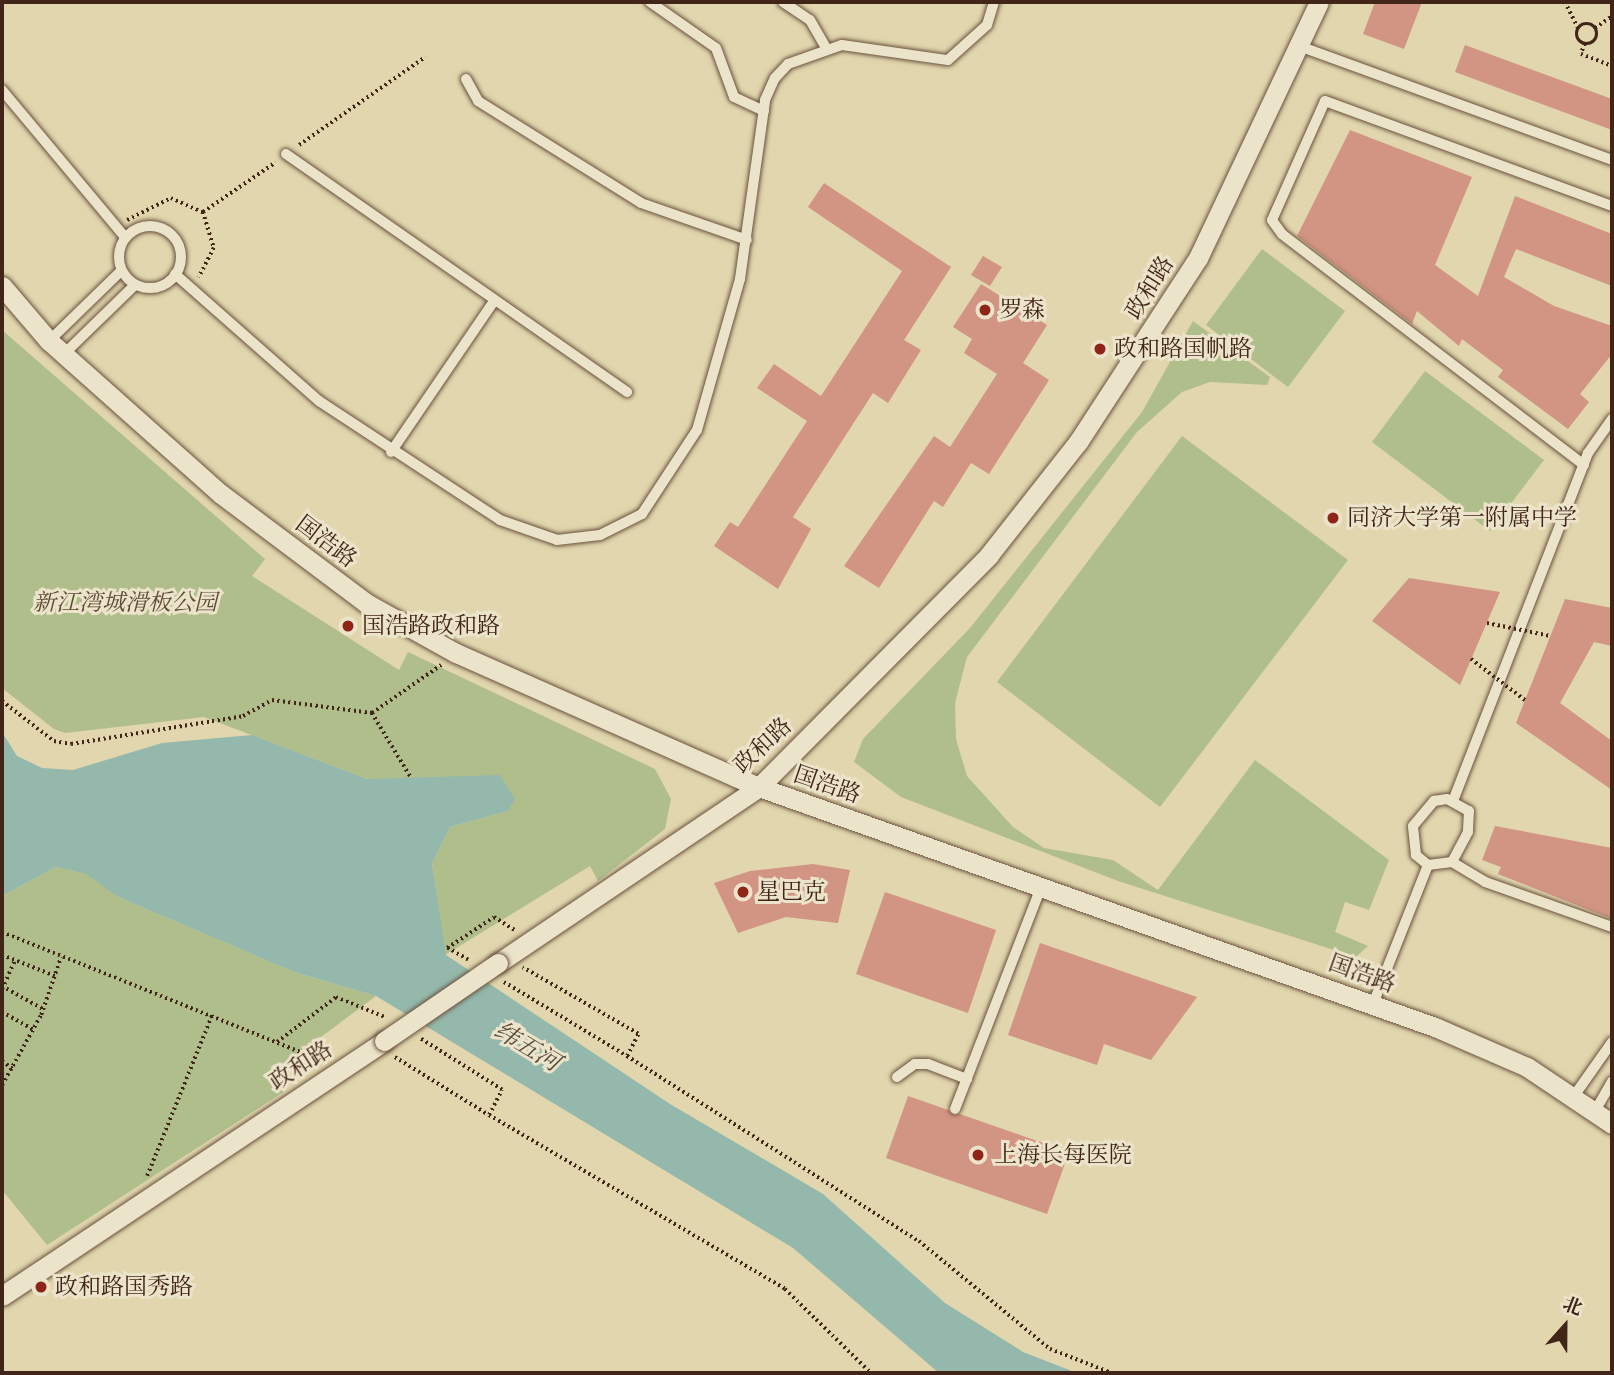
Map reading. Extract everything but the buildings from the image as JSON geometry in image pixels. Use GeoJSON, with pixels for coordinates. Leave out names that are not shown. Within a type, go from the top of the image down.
{"type":"FeatureCollection","features":[{"type":"Feature","properties":{"kind":"street","name":"政和路"},"geometry":{"type":"LineString","coordinates":[[2,1296],[138,1200],[500,966],[532,941],[759,787],[989,555],[1078,442],[1198,257],[1319,2]]}},
{"type":"Feature","properties":{"kind":"street","name":"国浩路"},"geometry":{"type":"LineString","coordinates":[[2,286],[57,347],[221,494],[366,603],[456,653],[759,787],[1373,1004],[1527,1067],[1612,1124]]}},
{"type":"Feature","properties":{"kind":"lane"},"geometry":{"type":"LineString","coordinates":[[650,2],[716,48],[734,97],[764,111]]}},
{"type":"Feature","properties":{"kind":"lane"},"geometry":{"type":"LineString","coordinates":[[783,2],[810,20],[827,49]]}},
{"type":"Feature","properties":{"kind":"lane"},"geometry":{"type":"LineString","coordinates":[[175,274],[290,376],[391,452],[530,534],[581,540],[626,524],[656,498],[697,430],[747,240],[764,111],[788,64],[827,49],[859,45],[930,63],[948,60],[987,25],[994,2]]}},
{"type":"Feature","properties":{"kind":"lane"},"geometry":{"type":"LineString","coordinates":[[1299,46],[1612,160]]}},
{"type":"Feature","properties":{"kind":"lane"},"geometry":{"type":"LineString","coordinates":[[466,79],[478,101],[640,203],[747,240]]}},
{"type":"Feature","properties":{"kind":"lane"},"geometry":{"type":"LineString","coordinates":[[2,90],[125,237],[121,271],[57,347]]}},
{"type":"Feature","properties":{"kind":"lane"},"geometry":{"type":"LineString","coordinates":[[1584,465],[1282,234],[1272,219],[1325,101],[1612,206]]}},
{"type":"Feature","properties":{"kind":"lane"},"geometry":{"type":"LineString","coordinates":[[286,154],[627,392]]}},
{"type":"Feature","properties":{"kind":"lane"},"geometry":{"type":"LineString","coordinates":[[57,347],[135,285],[158,286],[175,274],[181,257],[174,237],[147,228],[125,237]]}},
{"type":"Feature","properties":{"kind":"lane"},"geometry":{"type":"LineString","coordinates":[[121,271],[135,285]]}},
{"type":"Feature","properties":{"kind":"lane"},"geometry":{"type":"LineString","coordinates":[[391,452],[494,301]]}},
{"type":"Feature","properties":{"kind":"lane"},"geometry":{"type":"LineString","coordinates":[[1453,801],[1584,465],[1612,419]]}},
{"type":"Feature","properties":{"kind":"lane"},"geometry":{"type":"LineString","coordinates":[[1452,862],[1471,822],[1469,811],[1453,801],[1434,802],[1413,826],[1416,855],[1428,864],[1452,862],[1485,882],[1612,927]]}},
{"type":"Feature","properties":{"kind":"lane"},"geometry":{"type":"LineString","coordinates":[[1373,1004],[1428,864]]}},
{"type":"Feature","properties":{"kind":"lane"},"geometry":{"type":"LineString","coordinates":[[955,1109],[1041,887]]}},
{"type":"Feature","properties":{"kind":"lane"},"geometry":{"type":"LineString","coordinates":[[1574,1096],[1611,1041]]}},
{"type":"Feature","properties":{"kind":"lane"},"geometry":{"type":"LineString","coordinates":[[897,1077],[915,1064],[928,1064],[967,1079]]}},
{"type":"Feature","properties":{"kind":"lane"},"geometry":{"type":"LineString","coordinates":[[1595,1111],[1612,1081]]}},
{"type":"Feature","properties":{"kind":"path"},"geometry":{"type":"LineString","coordinates":[[1565,2],[1585,44],[1581,54],[1612,66]]}},
{"type":"Feature","properties":{"kind":"path"},"geometry":{"type":"LineString","coordinates":[[1579,29],[1595,28],[1612,16]]}},
{"type":"Feature","properties":{"kind":"path"},"geometry":{"type":"LineString","coordinates":[[1585,44],[1596,40],[1595,28]]}},
{"type":"Feature","properties":{"kind":"path"},"geometry":{"type":"LineString","coordinates":[[203,212],[425,57]]}},
{"type":"Feature","properties":{"kind":"path"},"geometry":{"type":"LineString","coordinates":[[118,228],[158,200],[181,200],[203,212],[214,248],[188,286]]}},
{"type":"Feature","properties":{"kind":"path"},"geometry":{"type":"LineString","coordinates":[[1487,623],[1551,636]]}},
{"type":"Feature","properties":{"kind":"path"},"geometry":{"type":"LineString","coordinates":[[2,701],[54,741],[71,744],[243,716],[272,699],[372,713],[456,653]]}},
{"type":"Feature","properties":{"kind":"path"},"geometry":{"type":"LineString","coordinates":[[1471,659],[1525,700]]}},
{"type":"Feature","properties":{"kind":"path"},"geometry":{"type":"LineString","coordinates":[[372,713],[410,776]]}},
{"type":"Feature","properties":{"kind":"path"},"geometry":{"type":"LineString","coordinates":[[471,962],[447,948],[494,917],[532,941]]}},
{"type":"Feature","properties":{"kind":"path"},"geometry":{"type":"LineString","coordinates":[[2,932],[315,1055],[333,1075]]}},
{"type":"Feature","properties":{"kind":"path"},"geometry":{"type":"LineString","coordinates":[[2,955],[55,976]]}},
{"type":"Feature","properties":{"kind":"path"},"geometry":{"type":"LineString","coordinates":[[2,1085],[34,1030],[62,957]]}},
{"type":"Feature","properties":{"kind":"path"},"geometry":{"type":"LineString","coordinates":[[15,960],[2,987],[43,1010]]}},
{"type":"Feature","properties":{"kind":"path"},"geometry":{"type":"LineString","coordinates":[[500,966],[638,1034],[627,1056]]}},
{"type":"Feature","properties":{"kind":"path"},"geometry":{"type":"LineString","coordinates":[[500,966],[627,1056],[919,1241],[1050,1349],[1112,1373]]}},
{"type":"Feature","properties":{"kind":"path"},"geometry":{"type":"LineString","coordinates":[[277,1042],[336,997],[396,1024]]}},
{"type":"Feature","properties":{"kind":"path"},"geometry":{"type":"LineString","coordinates":[[2,1012],[34,1030]]}},
{"type":"Feature","properties":{"kind":"path"},"geometry":{"type":"LineString","coordinates":[[138,1200],[212,1015]]}},
{"type":"Feature","properties":{"kind":"path"},"geometry":{"type":"LineString","coordinates":[[408,1031],[502,1090],[489,1115]]}},
{"type":"Feature","properties":{"kind":"path"},"geometry":{"type":"LineString","coordinates":[[381,1043],[489,1115],[785,1289],[871,1373]]}},
{"type":"Feature","properties":{"kind":"path"},"geometry":{"type":"LineString","coordinates":[[2,1061],[13,1069]]}},
{"type":"Feature","properties":{"kind":"green space"},"geometry":{"type":"Polygon","coordinates":[[[1262,249],[1345,311],[1288,387],[1206,325],[1262,249]]]}},
{"type":"Feature","properties":{"kind":"green space"},"geometry":{"type":"Polygon","coordinates":[[[1193,321],[1270,377],[1267,385],[1210,382],[1182,392],[1137,432],[967,657],[955,703],[956,739],[967,776],[1013,827],[1044,848],[1113,860],[1158,890],[1255,760],[1389,860],[1369,910],[1345,902],[1335,932],[1368,946],[1356,957],[1118,881],[901,797],[854,762],[863,739],[970,628],[1142,412],[1193,321]]]}},
{"type":"Feature","properties":{"kind":"green space","name":"新江湾城滑板公园"},"geometry":{"type":"Polygon","coordinates":[[[2,330],[265,559],[252,576],[399,670],[408,652],[655,769],[671,799],[665,829],[598,881],[590,866],[445,955],[432,864],[450,827],[508,811],[367,779],[204,717],[65,733],[54,729],[2,688],[2,330]]]}},
{"type":"Feature","properties":{"kind":"green space"},"geometry":{"type":"Polygon","coordinates":[[[1425,371],[1544,460],[1490,531],[1372,442],[1425,371]]]}},
{"type":"Feature","properties":{"kind":"green space"},"geometry":{"type":"Polygon","coordinates":[[[1182,436],[1348,560],[1160,807],[997,682],[1182,436]]]}},
{"type":"Feature","properties":{"kind":"green space"},"geometry":{"type":"Polygon","coordinates":[[[56,867],[87,874],[116,896],[294,972],[376,996],[274,1072],[285,1091],[47,1245],[2,1190],[2,896],[56,867]]]}},
{"type":"Feature","properties":{"kind":"water","name":"纬五河"},"geometry":{"type":"Polygon","coordinates":[[[2,732],[17,756],[42,768],[73,770],[162,743],[252,735],[367,779],[500,775],[515,799],[508,811],[450,827],[432,864],[446,955],[670,1104],[823,1194],[945,1303],[1023,1352],[1077,1373],[939,1373],[793,1248],[376,996],[294,972],[116,896],[86,874],[56,867],[2,896],[2,732]]]}},
{"type":"Feature","properties":{"kind":"place","name":"罗森"},"geometry":{"type":"Point","coordinates":[985,310]}},
{"type":"Feature","properties":{"kind":"place","name":"政和路国帆路"},"geometry":{"type":"Point","coordinates":[1100,349]}},
{"type":"Feature","properties":{"kind":"place","name":"同济大学第一附属中学"},"geometry":{"type":"Point","coordinates":[1333,518]}},
{"type":"Feature","properties":{"kind":"place","name":"国浩路政和路"},"geometry":{"type":"Point","coordinates":[348,626]}},
{"type":"Feature","properties":{"kind":"place","name":"星巴克"},"geometry":{"type":"Point","coordinates":[743,892]}},
{"type":"Feature","properties":{"kind":"place","name":"上海长每医院"},"geometry":{"type":"Point","coordinates":[978,1155]}},
{"type":"Feature","properties":{"kind":"place","name":"政和路国秀路"},"geometry":{"type":"Point","coordinates":[41,1287]}}]}
